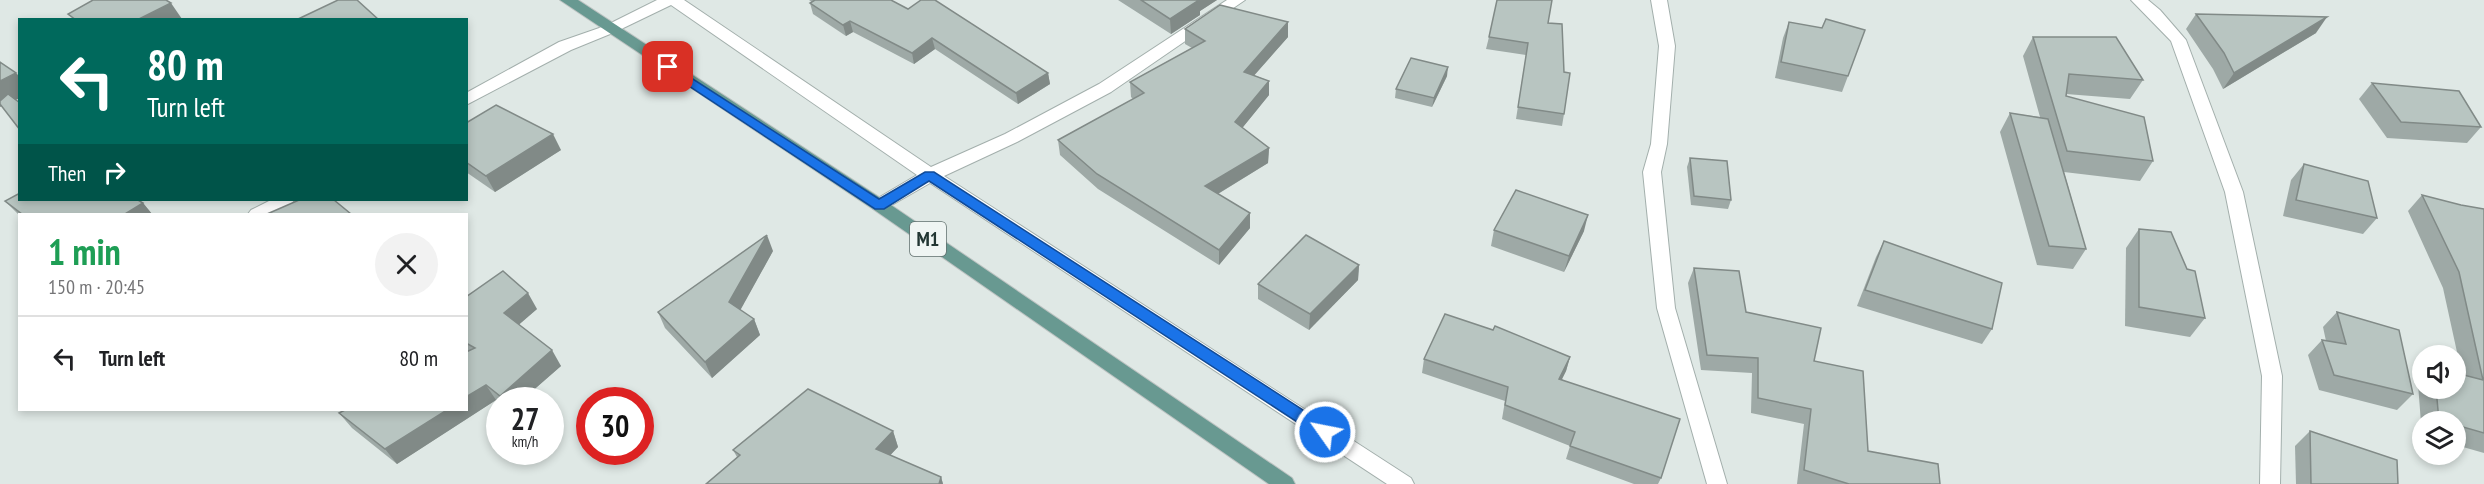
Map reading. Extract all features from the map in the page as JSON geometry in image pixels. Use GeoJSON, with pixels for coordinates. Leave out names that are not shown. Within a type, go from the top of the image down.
{"type":"FeatureCollection","features":[{"type":"Feature","properties":{"kind":"main road","name":"M1"},"geometry":{"type":"LineString","coordinates":[[568,0],[879,205],[1285,484]]}},
{"type":"Feature","properties":{"kind":"street"},"geometry":{"type":"LineString","coordinates":[[468,99],[565,46],[610,29],[669,0]]}},
{"type":"Feature","properties":{"kind":"street"},"geometry":{"type":"LineString","coordinates":[[674,0],[930,175],[1404,484]]}},
{"type":"Feature","properties":{"kind":"street"},"geometry":{"type":"LineString","coordinates":[[879,205],[930,175],[1011,138],[1105,88],[1237,0]]}},
{"type":"Feature","properties":{"kind":"street"},"geometry":{"type":"LineString","coordinates":[[1659,0],[1667,46],[1659,144],[1652,172],[1666,308],[1717,484]]}},
{"type":"Feature","properties":{"kind":"street"},"geometry":{"type":"LineString","coordinates":[[2139,0],[2155,13],[2178,40],[2234,192],[2272,376],[2270,484]]}},
{"type":"Feature","properties":{"kind":"street"},"geometry":{"type":"LineString","coordinates":[[259,213],[283,201]]}},
{"type":"Feature","properties":{"kind":"building"},"geometry":{"type":"Polygon","coordinates":[[[93,0],[166,0],[171,3],[141,18],[73,18],[68,14],[93,0]]]}},
{"type":"Feature","properties":{"kind":"building"},"geometry":{"type":"Polygon","coordinates":[[[338,0],[357,0],[377,18],[300,18],[338,0]]]}},
{"type":"Feature","properties":{"kind":"building"},"geometry":{"type":"Polygon","coordinates":[[[815,0],[891,0],[908,9],[921,0],[935,0],[1048,73],[1016,93],[932,38],[912,53],[850,21],[843,25],[810,3],[815,0]]]}},
{"type":"Feature","properties":{"kind":"building"},"geometry":{"type":"Polygon","coordinates":[[[1141,0],[1199,0],[1170,19],[1141,0]]]}},
{"type":"Feature","properties":{"kind":"building"},"geometry":{"type":"Polygon","coordinates":[[[1497,0],[1552,0],[1548,23],[1562,24],[1564,72],[1570,73],[1564,114],[1518,107],[1528,43],[1489,37],[1497,0]]]}},
{"type":"Feature","properties":{"kind":"building"},"geometry":{"type":"Polygon","coordinates":[[[1220,5],[1288,22],[1244,72],[1269,81],[1235,122],[1269,148],[1205,186],[1250,213],[1219,250],[1097,174],[1058,140],[1144,93],[1130,82],[1205,41],[1185,29],[1220,5]]]}},
{"type":"Feature","properties":{"kind":"building"},"geometry":{"type":"Polygon","coordinates":[[[2196,14],[2327,17],[2234,73],[2224,53],[2196,14]]]}},
{"type":"Feature","properties":{"kind":"building"},"geometry":{"type":"Polygon","coordinates":[[[1826,19],[1865,30],[1848,76],[1781,62],[1789,22],[1822,28],[1826,19]]]}},
{"type":"Feature","properties":{"kind":"building"},"geometry":{"type":"Polygon","coordinates":[[[2033,37],[2116,37],[2143,80],[2069,74],[2066,96],[2144,117],[2153,161],[2067,151],[2033,37]]]}},
{"type":"Feature","properties":{"kind":"building"},"geometry":{"type":"Polygon","coordinates":[[[1411,58],[1448,67],[1434,98],[1396,89],[1411,58]]]}},
{"type":"Feature","properties":{"kind":"building"},"geometry":{"type":"Polygon","coordinates":[[[0,62],[16,73],[0,81],[0,62]]]}},
{"type":"Feature","properties":{"kind":"building"},"geometry":{"type":"Polygon","coordinates":[[[2372,83],[2459,91],[2481,127],[2401,122],[2372,83]]]}},
{"type":"Feature","properties":{"kind":"building"},"geometry":{"type":"Polygon","coordinates":[[[8,94],[18,102],[18,127],[0,104],[0,101],[8,94]]]}},
{"type":"Feature","properties":{"kind":"building"},"geometry":{"type":"Polygon","coordinates":[[[496,105],[553,134],[486,176],[468,163],[468,122],[496,105]]]}},
{"type":"Feature","properties":{"kind":"building"},"geometry":{"type":"Polygon","coordinates":[[[2010,113],[2048,119],[2086,249],[2049,246],[2010,113]]]}},
{"type":"Feature","properties":{"kind":"building"},"geometry":{"type":"Polygon","coordinates":[[[1690,158],[1727,161],[1731,200],[1694,196],[1690,158]]]}},
{"type":"Feature","properties":{"kind":"building"},"geometry":{"type":"Polygon","coordinates":[[[2304,164],[2368,181],[2377,218],[2296,200],[2304,164]]]}},
{"type":"Feature","properties":{"kind":"building"},"geometry":{"type":"Polygon","coordinates":[[[1516,190],[1588,215],[1569,256],[1494,230],[1516,190]]]}},
{"type":"Feature","properties":{"kind":"building"},"geometry":{"type":"Polygon","coordinates":[[[18,194],[18,201],[140,201],[143,203],[127,213],[21,213],[5,201],[18,194]]]}},
{"type":"Feature","properties":{"kind":"building"},"geometry":{"type":"Polygon","coordinates":[[[2422,195],[2484,209],[2484,433],[2466,428],[2466,411],[2438,411],[2437,399],[2466,399],[2466,376],[2483,380],[2459,272],[2422,195]]]}},
{"type":"Feature","properties":{"kind":"building"},"geometry":{"type":"Polygon","coordinates":[[[297,201],[335,201],[350,213],[269,213],[297,201]]]}},
{"type":"Feature","properties":{"kind":"building"},"geometry":{"type":"Polygon","coordinates":[[[2139,229],[2171,232],[2187,269],[2195,271],[2205,318],[2139,307],[2139,229]]]}},
{"type":"Feature","properties":{"kind":"building"},"geometry":{"type":"Polygon","coordinates":[[[767,235],[729,302],[754,319],[705,362],[658,312],[767,235]]]}},
{"type":"Feature","properties":{"kind":"building"},"geometry":{"type":"Polygon","coordinates":[[[1306,235],[1359,265],[1310,314],[1258,284],[1306,235]]]}},
{"type":"Feature","properties":{"kind":"building"},"geometry":{"type":"Polygon","coordinates":[[[1884,241],[2002,283],[1992,329],[1865,290],[1884,241]]]}},
{"type":"Feature","properties":{"kind":"building"},"geometry":{"type":"Polygon","coordinates":[[[1694,268],[1739,271],[1746,312],[1821,328],[1814,361],[1863,371],[1868,451],[1938,464],[1940,484],[1849,484],[1804,470],[1811,409],[1758,398],[1758,358],[1707,355],[1694,268]]]}},
{"type":"Feature","properties":{"kind":"building"},"geometry":{"type":"Polygon","coordinates":[[[503,271],[528,293],[504,313],[552,350],[510,387],[486,385],[468,396],[468,351],[475,348],[468,344],[468,296],[503,271]]]}},
{"type":"Feature","properties":{"kind":"building"},"geometry":{"type":"Polygon","coordinates":[[[2337,312],[2399,330],[2412,394],[2334,375],[2322,340],[2346,344],[2337,312]]]}},
{"type":"Feature","properties":{"kind":"building"},"geometry":{"type":"Polygon","coordinates":[[[1445,314],[1493,330],[1495,326],[1570,357],[1559,379],[1680,419],[1661,478],[1570,446],[1575,432],[1505,405],[1508,387],[1424,359],[1445,314]]]}},
{"type":"Feature","properties":{"kind":"building"},"geometry":{"type":"Polygon","coordinates":[[[808,389],[893,431],[876,449],[941,477],[939,484],[706,484],[740,455],[733,450],[808,389]]]}},
{"type":"Feature","properties":{"kind":"building"},"geometry":{"type":"Polygon","coordinates":[[[343,411],[445,411],[385,449],[339,413],[343,411]]]}},
{"type":"Feature","properties":{"kind":"building"},"geometry":{"type":"Polygon","coordinates":[[[2310,431],[2397,460],[2398,484],[2311,484],[2310,431]]]}},
{"type":"Feature","properties":{"kind":"route"},"geometry":{"type":"LineString","coordinates":[[668,67],[879,205],[930,175],[1325,432]]}}]}
